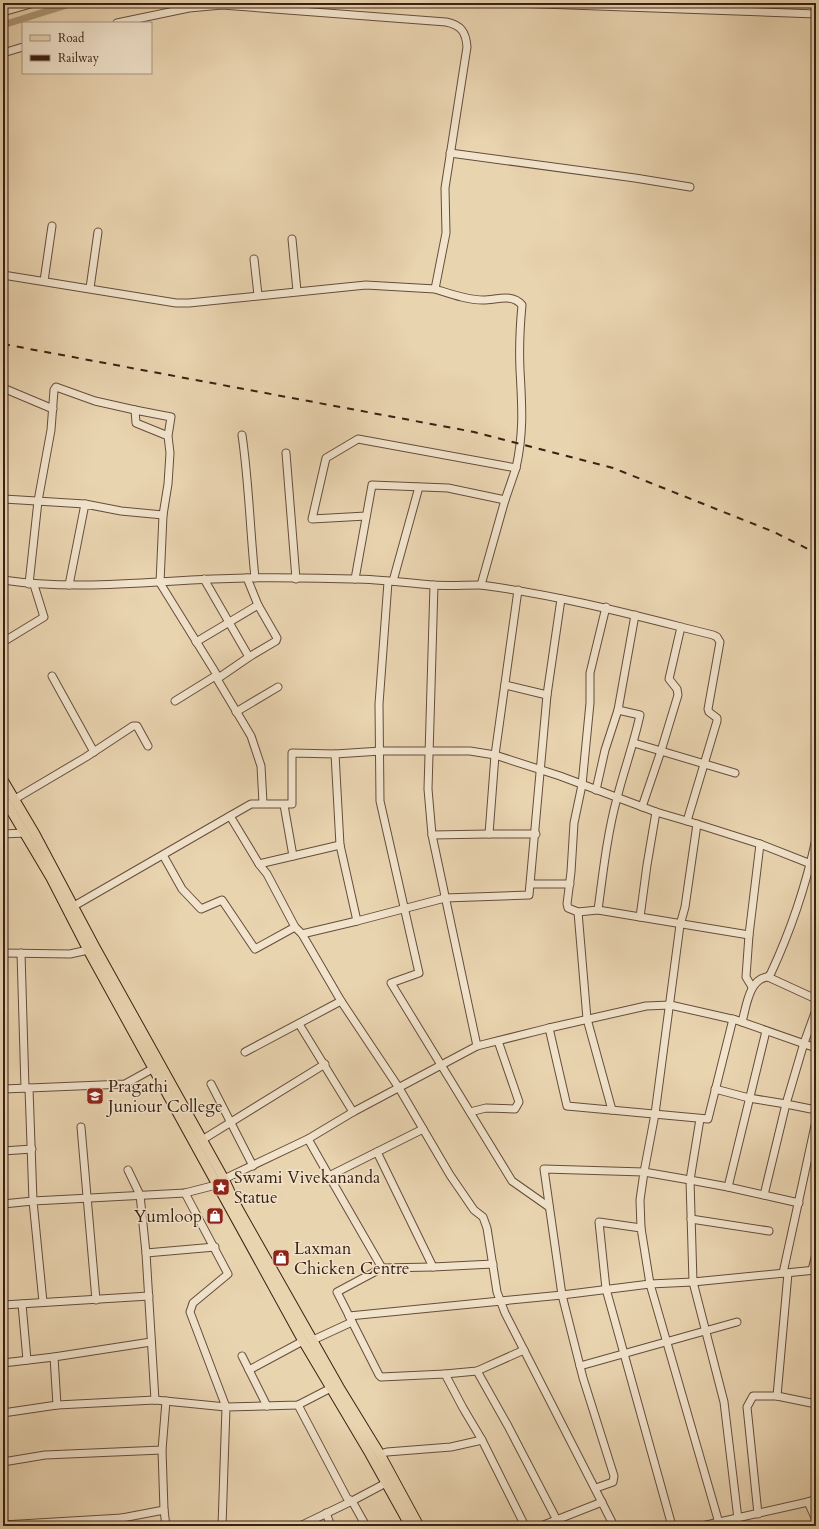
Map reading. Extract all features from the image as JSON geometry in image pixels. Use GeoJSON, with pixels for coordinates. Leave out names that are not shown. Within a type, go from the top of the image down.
{"type":"FeatureCollection","features":[{"type":"Feature","properties":{"kind":"main road"},"geometry":{"type":"LineString","coordinates":[[3,780],[15,799],[95,947],[224,1179],[236,1205],[339,1388],[380,1454],[419,1526]]}},
{"type":"Feature","properties":{"kind":"main road"},"geometry":{"type":"LineString","coordinates":[[3,797],[25,833],[303,1342],[410,1526]]}},
{"type":"Feature","properties":{"kind":"street"},"geometry":{"type":"LineString","coordinates":[[3,12],[34,3]]}},
{"type":"Feature","properties":{"kind":"street"},"geometry":{"type":"LineString","coordinates":[[514,3],[816,14]]}},
{"type":"Feature","properties":{"kind":"street"},"geometry":{"type":"LineString","coordinates":[[122,22],[190,8],[224,4],[455,24],[464,32],[467,47],[445,188],[446,233],[435,290]]}},
{"type":"Feature","properties":{"kind":"street"},"geometry":{"type":"LineString","coordinates":[[3,53],[22,47]]}},
{"type":"Feature","properties":{"kind":"street"},"geometry":{"type":"LineString","coordinates":[[450,153],[636,178],[690,187]]}},
{"type":"Feature","properties":{"kind":"street"},"geometry":{"type":"LineString","coordinates":[[44,281],[52,226]]}},
{"type":"Feature","properties":{"kind":"street"},"geometry":{"type":"LineString","coordinates":[[90,288],[98,232]]}},
{"type":"Feature","properties":{"kind":"street"},"geometry":{"type":"LineString","coordinates":[[292,239],[297,291]]}},
{"type":"Feature","properties":{"kind":"street"},"geometry":{"type":"LineString","coordinates":[[254,259],[258,295]]}},
{"type":"Feature","properties":{"kind":"street"},"geometry":{"type":"LineString","coordinates":[[3,275],[176,303],[189,303],[366,285],[435,290],[471,299],[484,300],[511,298],[518,300],[522,304],[520,369],[523,409],[522,444],[481,586]]}},
{"type":"Feature","properties":{"kind":"street"},"geometry":{"type":"LineString","coordinates":[[3,642],[44,617],[32,584],[38,501],[51,430],[54,390],[56,387],[95,401],[171,417],[168,436],[170,453],[168,484],[163,515],[160,583],[217,675],[176,701]]}},
{"type":"Feature","properties":{"kind":"street"},"geometry":{"type":"LineString","coordinates":[[3,388],[53,409]]}},
{"type":"Feature","properties":{"kind":"street"},"geometry":{"type":"LineString","coordinates":[[135,410],[136,423],[168,436]]}},
{"type":"Feature","properties":{"kind":"street"},"geometry":{"type":"LineString","coordinates":[[242,436],[248,476],[249,525],[255,578]]}},
{"type":"Feature","properties":{"kind":"street"},"geometry":{"type":"LineString","coordinates":[[366,516],[312,519],[326,458],[358,439],[516,468]]}},
{"type":"Feature","properties":{"kind":"street"},"geometry":{"type":"LineString","coordinates":[[286,453],[296,578]]}},
{"type":"Feature","properties":{"kind":"street"},"geometry":{"type":"LineString","coordinates":[[355,578],[372,485],[448,488],[505,500]]}},
{"type":"Feature","properties":{"kind":"street"},"geometry":{"type":"LineString","coordinates":[[419,487],[391,582],[379,704],[381,751],[380,801],[419,973],[391,983],[512,1181],[549,1207]]}},
{"type":"Feature","properties":{"kind":"street"},"geometry":{"type":"LineString","coordinates":[[4,499],[85,504],[121,511],[163,515]]}},
{"type":"Feature","properties":{"kind":"street"},"geometry":{"type":"LineString","coordinates":[[69,585],[85,504]]}},
{"type":"Feature","properties":{"kind":"street"},"geometry":{"type":"LineString","coordinates":[[247,578],[258,605],[277,638],[276,641],[217,679],[251,736],[257,751],[260,766],[263,803]]}},
{"type":"Feature","properties":{"kind":"street"},"geometry":{"type":"LineString","coordinates":[[3,580],[32,584],[69,585],[160,583],[204,579],[355,578],[434,585],[481,586],[518,590],[606,607],[713,635],[717,637],[720,642],[708,709],[709,712],[717,718],[717,721],[687,821]]}},
{"type":"Feature","properties":{"kind":"street"},"geometry":{"type":"LineString","coordinates":[[204,579],[249,657]]}},
{"type":"Feature","properties":{"kind":"street"},"geometry":{"type":"LineString","coordinates":[[434,585],[428,789],[432,835],[477,1046]]}},
{"type":"Feature","properties":{"kind":"street"},"geometry":{"type":"LineString","coordinates":[[489,834],[495,755],[518,590]]}},
{"type":"Feature","properties":{"kind":"street"},"geometry":{"type":"LineString","coordinates":[[302,934],[445,898],[529,895],[536,834],[539,769],[547,695],[562,599]]}},
{"type":"Feature","properties":{"kind":"street"},"geometry":{"type":"LineString","coordinates":[[196,642],[258,605]]}},
{"type":"Feature","properties":{"kind":"street"},"geometry":{"type":"LineString","coordinates":[[606,607],[590,673],[590,703],[582,785],[574,823],[567,906],[578,912],[598,910],[680,925],[749,935]]}},
{"type":"Feature","properties":{"kind":"street"},"geometry":{"type":"LineString","coordinates":[[596,790],[605,750],[618,710],[635,615]]}},
{"type":"Feature","properties":{"kind":"street"},"geometry":{"type":"LineString","coordinates":[[642,807],[678,695],[677,690],[669,679],[681,627]]}},
{"type":"Feature","properties":{"kind":"street"},"geometry":{"type":"LineString","coordinates":[[52,676],[94,752]]}},
{"type":"Feature","properties":{"kind":"street"},"geometry":{"type":"LineString","coordinates":[[505,684],[547,695]]}},
{"type":"Feature","properties":{"kind":"street"},"geometry":{"type":"LineString","coordinates":[[236,712],[278,687]]}},
{"type":"Feature","properties":{"kind":"street"},"geometry":{"type":"LineString","coordinates":[[598,910],[610,829],[617,797],[634,743],[640,715],[618,710]]}},
{"type":"Feature","properties":{"kind":"street"},"geometry":{"type":"LineString","coordinates":[[15,799],[33,790],[135,725],[148,746]]}},
{"type":"Feature","properties":{"kind":"street"},"geometry":{"type":"LineString","coordinates":[[634,743],[735,772]]}},
{"type":"Feature","properties":{"kind":"street"},"geometry":{"type":"LineString","coordinates":[[74,906],[246,806],[263,803],[284,805],[292,804],[292,753],[335,754],[381,751],[470,751],[495,755],[539,769],[656,812],[760,844],[811,863]]}},
{"type":"Feature","properties":{"kind":"street"},"geometry":{"type":"LineString","coordinates":[[335,754],[340,845],[357,921]]}},
{"type":"Feature","properties":{"kind":"street"},"geometry":{"type":"LineString","coordinates":[[284,805],[293,856]]}},
{"type":"Feature","properties":{"kind":"street"},"geometry":{"type":"LineString","coordinates":[[640,917],[646,865],[656,812]]}},
{"type":"Feature","properties":{"kind":"street"},"geometry":{"type":"LineString","coordinates":[[230,816],[259,864],[267,874],[295,927],[302,934],[341,1001],[399,1088],[450,1175],[474,1210],[483,1217],[488,1228],[497,1292],[524,1350],[596,1488],[614,1526]]}},
{"type":"Feature","properties":{"kind":"street"},"geometry":{"type":"LineString","coordinates":[[697,824],[685,907],[680,925],[655,1114],[640,1200],[641,1228],[650,1284],[719,1523]]}},
{"type":"Feature","properties":{"kind":"street"},"geometry":{"type":"LineString","coordinates":[[3,834],[25,833]]}},
{"type":"Feature","properties":{"kind":"street"},"geometry":{"type":"LineString","coordinates":[[432,835],[536,834]]}},
{"type":"Feature","properties":{"kind":"street"},"geometry":{"type":"LineString","coordinates":[[768,977],[788,937],[811,863],[816,839]]}},
{"type":"Feature","properties":{"kind":"street"},"geometry":{"type":"LineString","coordinates":[[750,985],[746,978],[749,935],[760,844]]}},
{"type":"Feature","properties":{"kind":"street"},"geometry":{"type":"LineString","coordinates":[[259,864],[340,845]]}},
{"type":"Feature","properties":{"kind":"street"},"geometry":{"type":"LineString","coordinates":[[163,855],[182,889],[201,909],[222,900],[255,950],[295,927]]}},
{"type":"Feature","properties":{"kind":"street"},"geometry":{"type":"LineString","coordinates":[[531,884],[570,884]]}},
{"type":"Feature","properties":{"kind":"street"},"geometry":{"type":"LineString","coordinates":[[578,912],[587,1019],[612,1110]]}},
{"type":"Feature","properties":{"kind":"street"},"geometry":{"type":"LineString","coordinates":[[3,953],[70,954],[88,950]]}},
{"type":"Feature","properties":{"kind":"street"},"geometry":{"type":"LineString","coordinates":[[21,953],[27,1088],[32,1149],[33,1201],[43,1302]]}},
{"type":"Feature","properties":{"kind":"street"},"geometry":{"type":"LineString","coordinates":[[549,1028],[567,1106],[708,1119],[715,1089],[750,985],[763,977],[768,977],[816,999]]}},
{"type":"Feature","properties":{"kind":"street"},"geometry":{"type":"LineString","coordinates":[[245,1052],[341,1001]]}},
{"type":"Feature","properties":{"kind":"street"},"geometry":{"type":"LineString","coordinates":[[224,1179],[308,1139],[353,1112],[477,1046],[587,1019],[646,1006],[670,1005],[738,1020],[816,1048]]}},
{"type":"Feature","properties":{"kind":"street"},"geometry":{"type":"LineString","coordinates":[[764,1195],[786,1104],[804,1043],[816,1010]]}},
{"type":"Feature","properties":{"kind":"street"},"geometry":{"type":"LineString","coordinates":[[300,1024],[353,1112]]}},
{"type":"Feature","properties":{"kind":"street"},"geometry":{"type":"LineString","coordinates":[[728,1187],[766,1031]]}},
{"type":"Feature","properties":{"kind":"street"},"geometry":{"type":"LineString","coordinates":[[470,1112],[486,1108],[515,1109],[519,1102],[498,1041]]}},
{"type":"Feature","properties":{"kind":"street"},"geometry":{"type":"LineString","coordinates":[[202,1140],[232,1123],[325,1064]]}},
{"type":"Feature","properties":{"kind":"street"},"geometry":{"type":"LineString","coordinates":[[3,1089],[125,1084],[154,1068]]}},
{"type":"Feature","properties":{"kind":"street"},"geometry":{"type":"LineString","coordinates":[[211,1084],[253,1166]]}},
{"type":"Feature","properties":{"kind":"street"},"geometry":{"type":"LineString","coordinates":[[715,1089],[749,1098],[816,1110]]}},
{"type":"Feature","properties":{"kind":"street"},"geometry":{"type":"LineString","coordinates":[[700,1119],[690,1180],[693,1282],[724,1402],[738,1519]]}},
{"type":"Feature","properties":{"kind":"street"},"geometry":{"type":"LineString","coordinates":[[777,1396],[786,1273],[816,1120]]}},
{"type":"Feature","properties":{"kind":"street"},"geometry":{"type":"LineString","coordinates":[[81,1127],[96,1300]]}},
{"type":"Feature","properties":{"kind":"street"},"geometry":{"type":"LineString","coordinates":[[329,1176],[423,1129]]}},
{"type":"Feature","properties":{"kind":"street"},"geometry":{"type":"LineString","coordinates":[[308,1139],[382,1268]]}},
{"type":"Feature","properties":{"kind":"street"},"geometry":{"type":"LineString","coordinates":[[3,1151],[32,1149]]}},
{"type":"Feature","properties":{"kind":"street"},"geometry":{"type":"LineString","coordinates":[[377,1152],[433,1267]]}},
{"type":"Feature","properties":{"kind":"street"},"geometry":{"type":"LineString","coordinates":[[596,1488],[613,1482],[614,1476],[580,1366],[562,1295],[544,1169],[644,1172],[728,1187],[799,1203]]}},
{"type":"Feature","properties":{"kind":"street"},"geometry":{"type":"LineString","coordinates":[[128,1170],[140,1195],[146,1253],[155,1400]]}},
{"type":"Feature","properties":{"kind":"street"},"geometry":{"type":"LineString","coordinates":[[3,1204],[186,1193],[216,1185]]}},
{"type":"Feature","properties":{"kind":"street"},"geometry":{"type":"LineString","coordinates":[[186,1193],[228,1274],[193,1303],[190,1312],[226,1407],[222,1526]]}},
{"type":"Feature","properties":{"kind":"street"},"geometry":{"type":"LineString","coordinates":[[691,1220],[769,1231]]}},
{"type":"Feature","properties":{"kind":"street"},"geometry":{"type":"LineString","coordinates":[[641,1228],[599,1222],[606,1289],[672,1526]]}},
{"type":"Feature","properties":{"kind":"street"},"geometry":{"type":"LineString","coordinates":[[146,1253],[215,1247]]}},
{"type":"Feature","properties":{"kind":"street"},"geometry":{"type":"LineString","coordinates":[[313,1340],[351,1319],[650,1284],[693,1282],[814,1270],[816,1254]]}},
{"type":"Feature","properties":{"kind":"street"},"geometry":{"type":"LineString","coordinates":[[493,1264],[382,1268],[337,1292],[375,1369],[381,1377],[477,1371],[524,1350]]}},
{"type":"Feature","properties":{"kind":"street"},"geometry":{"type":"LineString","coordinates":[[3,1305],[149,1296]]}},
{"type":"Feature","properties":{"kind":"street"},"geometry":{"type":"LineString","coordinates":[[22,1304],[27,1360]]}},
{"type":"Feature","properties":{"kind":"street"},"geometry":{"type":"LineString","coordinates":[[580,1366],[737,1322]]}},
{"type":"Feature","properties":{"kind":"street"},"geometry":{"type":"LineString","coordinates":[[3,1362],[54,1357],[151,1342]]}},
{"type":"Feature","properties":{"kind":"street"},"geometry":{"type":"LineString","coordinates":[[250,1370],[303,1342]]}},
{"type":"Feature","properties":{"kind":"street"},"geometry":{"type":"LineString","coordinates":[[242,1356],[267,1406]]}},
{"type":"Feature","properties":{"kind":"street"},"geometry":{"type":"LineString","coordinates":[[54,1357],[57,1405]]}},
{"type":"Feature","properties":{"kind":"street"},"geometry":{"type":"LineString","coordinates":[[477,1371],[508,1426],[558,1523]]}},
{"type":"Feature","properties":{"kind":"street"},"geometry":{"type":"LineString","coordinates":[[445,1374],[482,1440],[525,1526]]}},
{"type":"Feature","properties":{"kind":"street"},"geometry":{"type":"LineString","coordinates":[[3,1413],[57,1405],[155,1400],[226,1407],[298,1405],[331,1388]]}},
{"type":"Feature","properties":{"kind":"street"},"geometry":{"type":"LineString","coordinates":[[758,1514],[747,1407],[753,1396],[777,1396],[816,1404]]}},
{"type":"Feature","properties":{"kind":"street"},"geometry":{"type":"LineString","coordinates":[[166,1401],[162,1450],[166,1526]]}},
{"type":"Feature","properties":{"kind":"street"},"geometry":{"type":"LineString","coordinates":[[298,1405],[347,1498],[352,1501],[366,1526]]}},
{"type":"Feature","properties":{"kind":"street"},"geometry":{"type":"LineString","coordinates":[[380,1454],[387,1452],[451,1447],[482,1440]]}},
{"type":"Feature","properties":{"kind":"street"},"geometry":{"type":"LineString","coordinates":[[3,1462],[45,1455],[162,1450]]}},
{"type":"Feature","properties":{"kind":"street"},"geometry":{"type":"LineString","coordinates":[[300,1526],[386,1483]]}},
{"type":"Feature","properties":{"kind":"street"},"geometry":{"type":"LineString","coordinates":[[702,1526],[738,1519],[816,1499]]}},
{"type":"Feature","properties":{"kind":"street"},"geometry":{"type":"LineString","coordinates":[[541,1526],[558,1523],[602,1502]]}},
{"type":"Feature","properties":{"kind":"street"},"geometry":{"type":"LineString","coordinates":[[808,1502],[816,1520]]}},
{"type":"Feature","properties":{"kind":"street"},"geometry":{"type":"LineString","coordinates":[[3,1525],[122,1518],[164,1510]]}},
{"type":"Feature","properties":{"kind":"street"},"geometry":{"type":"LineString","coordinates":[[326,1513],[331,1526]]}},
{"type":"Feature","properties":{"kind":"street"},"geometry":{"type":"LineString","coordinates":[[122,1518],[122,1526]]}},
{"type":"Feature","properties":{"kind":"waterway"},"geometry":{"type":"LineString","coordinates":[[3,25],[73,3]]}},
{"type":"Feature","properties":{"kind":"railway"},"geometry":{"type":"LineString","coordinates":[[3,344],[474,432],[613,468],[774,532],[816,553]]}},
{"type":"Feature","properties":{"kind":"place","name":"Pragathi Juniour College"},"geometry":{"type":"Point","coordinates":[95,1096]}},
{"type":"Feature","properties":{"kind":"place","name":"Swami Vivekananda Statue"},"geometry":{"type":"Point","coordinates":[221,1187]}},
{"type":"Feature","properties":{"kind":"place","name":"Yumloop"},"geometry":{"type":"Point","coordinates":[215,1216]}},
{"type":"Feature","properties":{"kind":"place","name":"Laxman Chicken Centre"},"geometry":{"type":"Point","coordinates":[281,1258]}}]}
